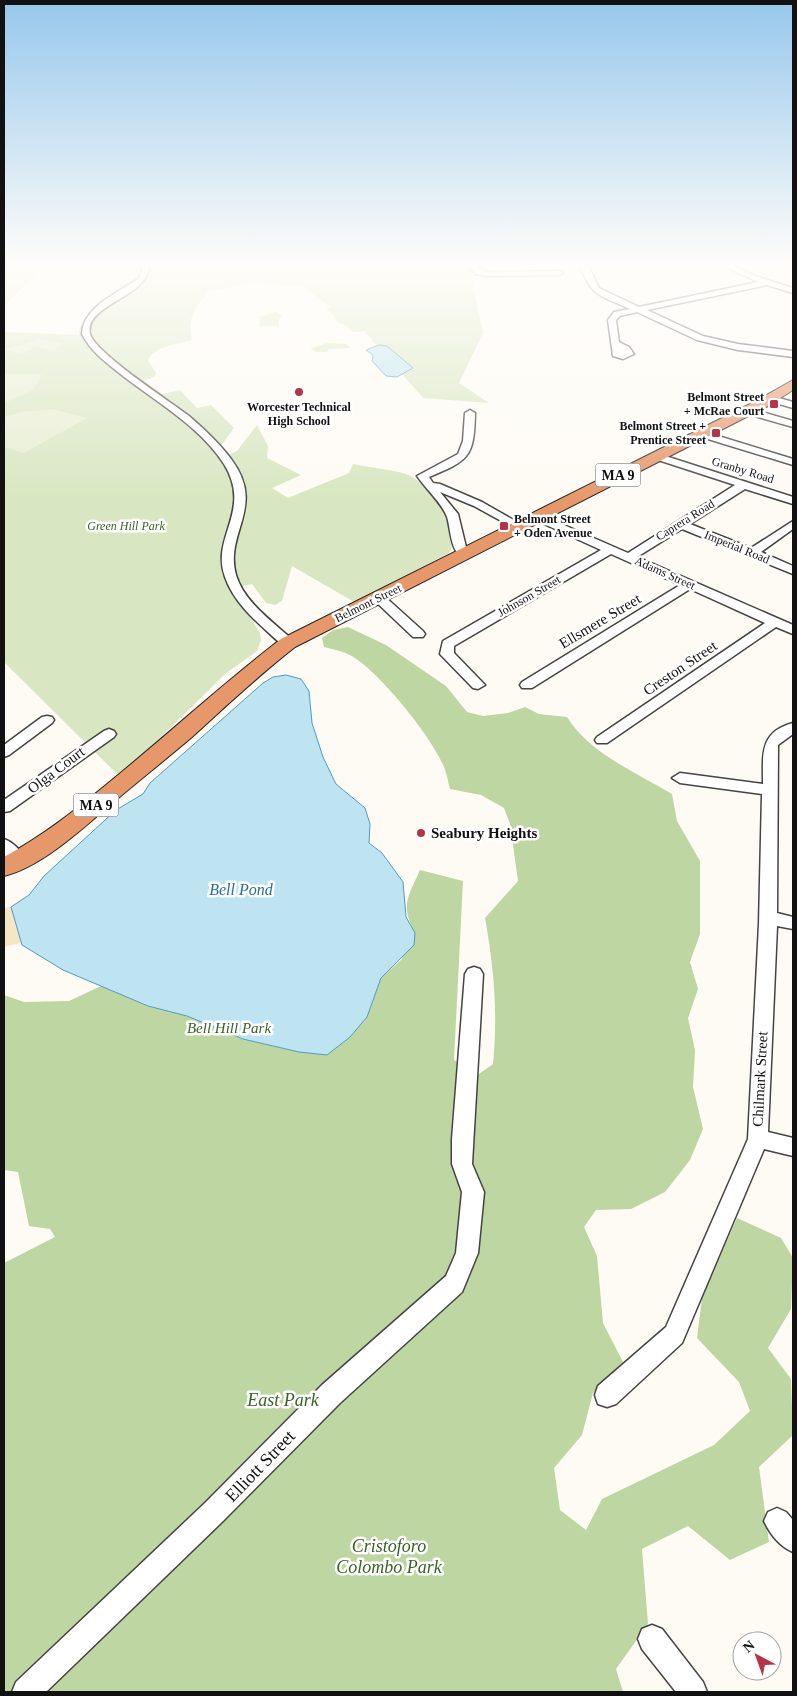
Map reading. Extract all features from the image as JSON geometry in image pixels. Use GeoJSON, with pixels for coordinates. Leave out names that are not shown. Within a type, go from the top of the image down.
{"type":"FeatureCollection","features":[{"type":"Feature","properties":{"kind":"highway","name":"Belmont Street"},"geometry":{"type":"LineString","coordinates":[[772,399],[793,384]]}},
{"type":"Feature","properties":{"kind":"highway","name":"Belmont Street"},"geometry":{"type":"LineString","coordinates":[[9,858],[50,841],[84,815],[183,734],[249,673],[288,643],[656,456],[772,399],[793,392]]}},
{"type":"Feature","properties":{"kind":"street"},"geometry":{"type":"LineString","coordinates":[[90,342],[185,418],[213,444],[231,467],[239,483],[241,499],[236,528],[228,554],[230,573],[243,598],[288,643]]}},
{"type":"Feature","properties":{"kind":"street"},"geometry":{"type":"LineString","coordinates":[[717,342],[737,347],[793,354]]}},
{"type":"Feature","properties":{"kind":"street"},"geometry":{"type":"LineString","coordinates":[[772,399],[793,405]]}},
{"type":"Feature","properties":{"kind":"street"},"geometry":{"type":"LineString","coordinates":[[748,411],[793,424]]}},
{"type":"Feature","properties":{"kind":"street"},"geometry":{"type":"LineString","coordinates":[[464,554],[460,548],[452,515],[422,476],[456,461],[467,449],[470,413]]}},
{"type":"Feature","properties":{"kind":"street"},"geometry":{"type":"LineString","coordinates":[[702,434],[793,462]]}},
{"type":"Feature","properties":{"kind":"street","name":"Granby Road"},"geometry":{"type":"LineString","coordinates":[[656,456],[793,501]]}},
{"type":"Feature","properties":{"kind":"street","name":"Caprera Road"},"geometry":{"type":"LineString","coordinates":[[629,557],[743,485]]}},
{"type":"Feature","properties":{"kind":"street"},"geometry":{"type":"LineString","coordinates":[[431,487],[436,486],[478,504],[518,526]]}},
{"type":"Feature","properties":{"kind":"street","name":"Adams Street"},"geometry":{"type":"LineString","coordinates":[[537,517],[793,630]]}},
{"type":"Feature","properties":{"kind":"street","name":"Imperial Road"},"geometry":{"type":"LineString","coordinates":[[680,524],[793,570]]}},
{"type":"Feature","properties":{"kind":"street"},"geometry":{"type":"LineString","coordinates":[[752,554],[793,524]]}},
{"type":"Feature","properties":{"kind":"street","name":"Johnson Street"},"geometry":{"type":"LineString","coordinates":[[478,685],[447,654],[448,644],[611,549]]}},
{"type":"Feature","properties":{"kind":"street","name":"Ellsmere Street"},"geometry":{"type":"LineString","coordinates":[[527,685],[592,647],[690,584]]}},
{"type":"Feature","properties":{"kind":"street"},"geometry":{"type":"LineString","coordinates":[[379,598],[418,634]]}},
{"type":"Feature","properties":{"kind":"street","name":"Creston Street"},"geometry":{"type":"LineString","coordinates":[[602,740],[775,622]]}},
{"type":"Feature","properties":{"kind":"street"},"geometry":{"type":"LineString","coordinates":[[4,752],[47,720]]}},
{"type":"Feature","properties":{"kind":"street","name":"Chilmark Street"},"geometry":{"type":"LineString","coordinates":[[606,1395],[674,1335],[758,1140],[768,918],[771,745],[774,740],[793,728]]}},
{"type":"Feature","properties":{"kind":"street","name":"Olga Court"},"geometry":{"type":"LineString","coordinates":[[4,807],[109,734]]}},
{"type":"Feature","properties":{"kind":"street"},"geometry":{"type":"LineString","coordinates":[[680,778],[769,790]]}},
{"type":"Feature","properties":{"kind":"street"},"geometry":{"type":"LineString","coordinates":[[768,918],[793,923]]}},
{"type":"Feature","properties":{"kind":"street","name":"Elliott Street"},"geometry":{"type":"LineString","coordinates":[[26,1692],[214,1512],[331,1394],[454,1284],[467,1253],[473,1192],[462,1164],[462,1139],[474,974]]}},
{"type":"Feature","properties":{"kind":"street"},"geometry":{"type":"LineString","coordinates":[[758,1140],[793,1147]]}},
{"type":"Feature","properties":{"kind":"street"},"geometry":{"type":"LineString","coordinates":[[652,1639],[693,1692]]}},
{"type":"Feature","properties":{"kind":"green space","name":"Green Hill Park"},"geometry":{"type":"Polygon","coordinates":[[[4,342],[183,342],[167,346],[151,355],[148,360],[156,373],[155,376],[144,381],[162,394],[180,390],[197,408],[211,405],[234,428],[220,447],[228,455],[237,451],[257,425],[268,446],[267,458],[301,475],[272,488],[288,498],[349,473],[353,464],[400,472],[415,479],[432,495],[445,517],[449,529],[451,550],[449,553],[356,603],[292,566],[282,601],[275,605],[266,603],[252,584],[232,589],[260,633],[261,640],[257,651],[225,674],[152,746],[117,774],[4,662],[4,342]]]}},
{"type":"Feature","properties":{"kind":"green space","name":"Green Hill Park"},"geometry":{"type":"Polygon","coordinates":[[[374,342],[479,342],[459,383],[489,403],[423,398],[374,342]]]}},
{"type":"Feature","properties":{"kind":"green space"},"geometry":{"type":"Polygon","coordinates":[[[30,343],[63,343],[53,350],[31,346],[29,347],[33,348],[22,354],[4,350],[30,343]]]}},
{"type":"Feature","properties":{"kind":"green space"},"geometry":{"type":"Polygon","coordinates":[[[327,343],[346,344],[350,348],[329,349],[327,352],[317,352],[310,349],[327,343]]]}},
{"type":"Feature","properties":{"kind":"green space"},"geometry":{"type":"Polygon","coordinates":[[[4,374],[42,374],[33,390],[4,403],[4,374]]]}},
{"type":"Feature","properties":{"kind":"green space"},"geometry":{"type":"Polygon","coordinates":[[[52,409],[87,418],[24,453],[4,447],[4,417],[21,412],[52,409]]]}},
{"type":"Feature","properties":{"kind":"green space","name":"East Park"},"geometry":{"type":"Polygon","coordinates":[[[348,627],[386,645],[446,686],[467,712],[483,716],[508,713],[525,707],[539,714],[567,717],[576,730],[601,752],[672,794],[677,821],[700,861],[700,934],[690,962],[698,989],[688,1018],[695,1050],[693,1087],[703,1129],[690,1160],[665,1192],[631,1209],[596,1210],[584,1227],[597,1256],[603,1323],[623,1362],[593,1393],[582,1435],[554,1468],[560,1510],[586,1530],[602,1499],[714,1445],[750,1411],[739,1382],[697,1338],[702,1298],[737,1218],[781,1238],[793,1258],[791,1309],[768,1348],[791,1379],[793,1435],[759,1467],[769,1542],[730,1560],[688,1526],[642,1549],[648,1624],[616,1669],[623,1692],[4,1692],[4,1263],[55,1237],[50,1229],[29,1226],[18,1172],[4,1170],[4,995],[24,1002],[69,1001],[101,986],[148,1006],[187,1016],[243,1039],[299,1052],[327,1055],[350,1037],[367,1017],[381,978],[401,960],[415,933],[408,915],[407,901],[420,870],[463,881],[454,1060],[479,1074],[493,1064],[494,991],[485,918],[518,881],[510,824],[504,808],[481,795],[450,789],[438,754],[416,722],[389,689],[362,663],[350,655],[324,647],[322,638],[333,630],[348,627]]]}},
{"type":"Feature","properties":{"kind":"sand"},"geometry":{"type":"Polygon","coordinates":[[[11,907],[21,943],[4,947],[4,908],[11,907]]]}},
{"type":"Feature","properties":{"kind":"water"},"geometry":{"type":"Polygon","coordinates":[[[379,345],[387,346],[413,368],[397,377],[386,376],[372,361],[373,355],[366,350],[379,345]]]}},
{"type":"Feature","properties":{"kind":"water","name":"Bell Pond"},"geometry":{"type":"Polygon","coordinates":[[[286,675],[301,679],[309,691],[312,723],[323,757],[336,784],[365,808],[370,824],[369,843],[382,853],[403,882],[406,917],[415,933],[414,945],[381,978],[367,1017],[350,1037],[327,1055],[299,1052],[243,1039],[187,1016],[148,1006],[63,970],[22,945],[11,907],[29,895],[44,876],[116,810],[143,794],[150,783],[263,683],[273,677],[286,675]]]}},
{"type":"Feature","properties":{"kind":"place","name":"Worcester Technical High School"},"geometry":{"type":"Point","coordinates":[299,392]}},
{"type":"Feature","properties":{"kind":"place","name":"Belmont Street + McRae Court"},"geometry":{"type":"Point","coordinates":[774,404]}},
{"type":"Feature","properties":{"kind":"place","name":"Belmont Street + Prentice Street"},"geometry":{"type":"Point","coordinates":[716,433]}},
{"type":"Feature","properties":{"kind":"place","name":"Belmont Street + Oden Avenue"},"geometry":{"type":"Point","coordinates":[504,526]}},
{"type":"Feature","properties":{"kind":"place","name":"Seabury Heights"},"geometry":{"type":"Point","coordinates":[421,833]}},
{"type":"Feature","properties":{"kind":"park label","name":"Bell Hill Park"},"geometry":{"type":"Point","coordinates":[229,1028]}},
{"type":"Feature","properties":{"kind":"park label","name":"Cristoforo Colombo Park"},"geometry":{"type":"Point","coordinates":[389,1556]}}]}
